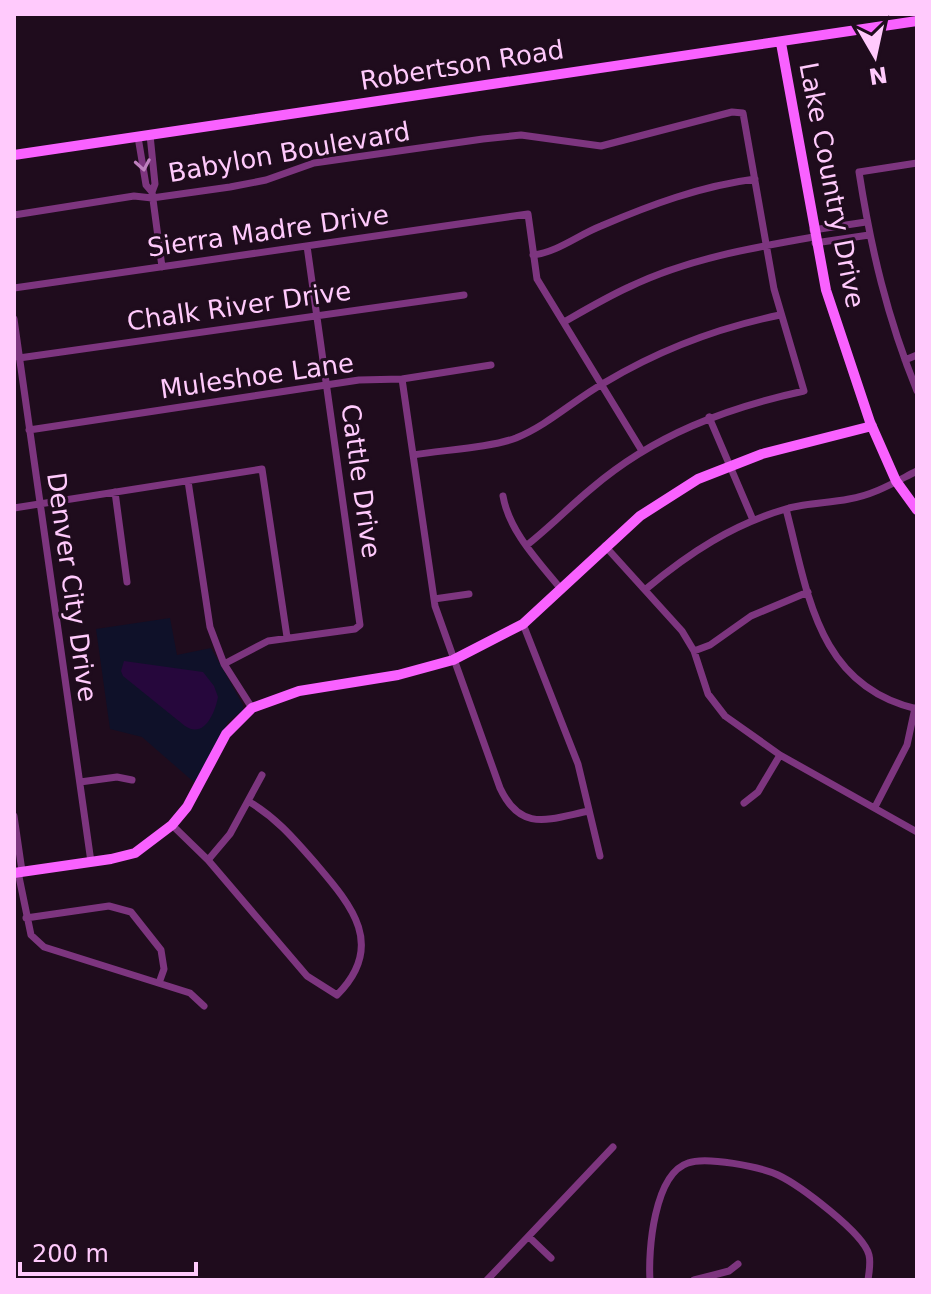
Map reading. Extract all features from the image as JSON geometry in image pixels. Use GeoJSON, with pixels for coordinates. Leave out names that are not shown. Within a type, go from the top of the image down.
{"type":"FeatureCollection","features":[{"type":"Feature","properties":{"kind":"street","name":"Robertson Road"},"geometry":{"type":"LineString","coordinates":[[14,155],[917,21]]}},
{"type":"Feature","properties":{"kind":"street","name":"Lake Country Drive"},"geometry":{"type":"LineString","coordinates":[[781,43],[826,290],[872,426],[896,481],[917,510]]}},
{"type":"Feature","properties":{"kind":"street","name":"Babylon Boulevard"},"geometry":{"type":"LineString","coordinates":[[152,195],[266,180],[314,163],[483,139],[521,135],[601,146],[732,112],[743,113],[755,179]]}},
{"type":"Feature","properties":{"kind":"street"},"geometry":{"type":"LineString","coordinates":[[150,135],[155,184],[152,195]]}},
{"type":"Feature","properties":{"kind":"street"},"geometry":{"type":"LineString","coordinates":[[138,137],[146,185],[152,195],[162,267]]}},
{"type":"Feature","properties":{"kind":"street"},"geometry":{"type":"LineString","coordinates":[[917,163],[859,172],[866,222],[886,306],[917,391]]}},
{"type":"Feature","properties":{"kind":"street"},"geometry":{"type":"LineString","coordinates":[[527,545],[593,487],[642,451],[709,417],[804,391],[780,315],[755,179],[707,188],[664,201],[596,228],[544,254],[533,255],[537,279],[642,451]]}},
{"type":"Feature","properties":{"kind":"street"},"geometry":{"type":"LineString","coordinates":[[14,215],[152,195]]}},
{"type":"Feature","properties":{"kind":"street","name":"Sierra Madre Drive"},"geometry":{"type":"LineString","coordinates":[[14,288],[528,214],[533,255]]}},
{"type":"Feature","properties":{"kind":"street"},"geometry":{"type":"LineString","coordinates":[[814,237],[866,222]]}},
{"type":"Feature","properties":{"kind":"street"},"geometry":{"type":"LineString","coordinates":[[564,322],[630,286],[674,269],[765,245],[814,237],[869,235]]}},
{"type":"Feature","properties":{"kind":"street","name":"Cattle Drive"},"geometry":{"type":"LineString","coordinates":[[287,637],[359,627],[361,622],[307,246]]}},
{"type":"Feature","properties":{"kind":"street","name":"Chalk River Drive"},"geometry":{"type":"LineString","coordinates":[[19,358],[464,295]]}},
{"type":"Feature","properties":{"kind":"street"},"geometry":{"type":"LineString","coordinates":[[413,455],[512,440],[641,361],[747,322],[780,315]]}},
{"type":"Feature","properties":{"kind":"street","name":"Denver City Drive"},"geometry":{"type":"LineString","coordinates":[[14,319],[91,862]]}},
{"type":"Feature","properties":{"kind":"street"},"geometry":{"type":"LineString","coordinates":[[905,360],[917,355]]}},
{"type":"Feature","properties":{"kind":"street","name":"Muleshoe Lane"},"geometry":{"type":"LineString","coordinates":[[29,430],[359,380],[402,379],[491,365]]}},
{"type":"Feature","properties":{"kind":"street"},"geometry":{"type":"LineString","coordinates":[[402,379],[440,627],[507,803],[523,817],[533,820],[589,811]]}},
{"type":"Feature","properties":{"kind":"street"},"geometry":{"type":"LineString","coordinates":[[709,417],[753,520]]}},
{"type":"Feature","properties":{"kind":"street"},"geometry":{"type":"LineString","coordinates":[[18,872],[135,853],[172,825],[195,794],[226,734],[252,708],[299,691],[398,675],[453,660],[523,624],[605,546],[667,497],[730,465],[872,426]]}},
{"type":"Feature","properties":{"kind":"street"},"geometry":{"type":"LineString","coordinates":[[14,508],[262,469],[287,637],[257,646],[224,664]]}},
{"type":"Feature","properties":{"kind":"street"},"geometry":{"type":"LineString","coordinates":[[646,589],[685,557],[753,520],[786,509],[864,496],[917,471]]}},
{"type":"Feature","properties":{"kind":"street"},"geometry":{"type":"LineString","coordinates":[[188,481],[210,627],[224,664],[252,708]]}},
{"type":"Feature","properties":{"kind":"street"},"geometry":{"type":"LineString","coordinates":[[115,492],[127,582]]}},
{"type":"Feature","properties":{"kind":"street"},"geometry":{"type":"LineString","coordinates":[[503,496],[508,516],[560,588]]}},
{"type":"Feature","properties":{"kind":"street"},"geometry":{"type":"LineString","coordinates":[[786,509],[824,638],[854,677],[890,701],[916,708],[907,745],[875,807]]}},
{"type":"Feature","properties":{"kind":"street"},"geometry":{"type":"LineString","coordinates":[[605,546],[682,631],[694,651],[714,705],[725,716],[780,755],[917,832]]}},
{"type":"Feature","properties":{"kind":"street"},"geometry":{"type":"LineString","coordinates":[[694,651],[710,645],[751,616],[808,592]]}},
{"type":"Feature","properties":{"kind":"street"},"geometry":{"type":"LineString","coordinates":[[434,599],[469,594]]}},
{"type":"Feature","properties":{"kind":"street"},"geometry":{"type":"LineString","coordinates":[[523,624],[578,764],[600,856]]}},
{"type":"Feature","properties":{"kind":"street"},"geometry":{"type":"LineString","coordinates":[[744,803],[758,792],[780,755]]}},
{"type":"Feature","properties":{"kind":"street"},"geometry":{"type":"LineString","coordinates":[[208,860],[230,834],[262,775]]}},
{"type":"Feature","properties":{"kind":"street"},"geometry":{"type":"LineString","coordinates":[[80,782],[117,777],[132,780]]}},
{"type":"Feature","properties":{"kind":"street"},"geometry":{"type":"LineString","coordinates":[[172,825],[208,860],[307,976],[337,998],[359,959],[361,930],[356,915],[337,887],[285,827],[248,801]]}},
{"type":"Feature","properties":{"kind":"street"},"geometry":{"type":"LineString","coordinates":[[14,816],[18,872],[31,935],[44,947],[190,993],[204,1006]]}},
{"type":"Feature","properties":{"kind":"street"},"geometry":{"type":"LineString","coordinates":[[26,918],[109,906],[131,912],[161,950],[164,969],[159,983]]}},
{"type":"Feature","properties":{"kind":"street"},"geometry":{"type":"LineString","coordinates":[[487,1280],[613,1147]]}},
{"type":"Feature","properties":{"kind":"street"},"geometry":{"type":"LineString","coordinates":[[650,1280],[648,1257],[651,1236],[667,1182],[687,1163],[707,1161],[777,1174],[795,1186],[861,1239],[869,1255],[868,1280]]}},
{"type":"Feature","properties":{"kind":"street"},"geometry":{"type":"LineString","coordinates":[[529,1237],[551,1258]]}},
{"type":"Feature","properties":{"kind":"street"},"geometry":{"type":"LineString","coordinates":[[694,1280],[729,1271],[738,1264]]}},
{"type":"Feature","properties":{"kind":"shaded area"},"geometry":{"type":"Polygon","coordinates":[[[170,618],[177,655],[211,648],[243,705],[243,710],[228,722],[196,784],[142,737],[110,729],[96,629],[170,618]]]}},
{"type":"Feature","properties":{"kind":"shaded area"},"geometry":{"type":"Polygon","coordinates":[[[124,661],[203,672],[218,697],[208,722],[198,729],[185,726],[123,676],[124,661]]]}}]}
